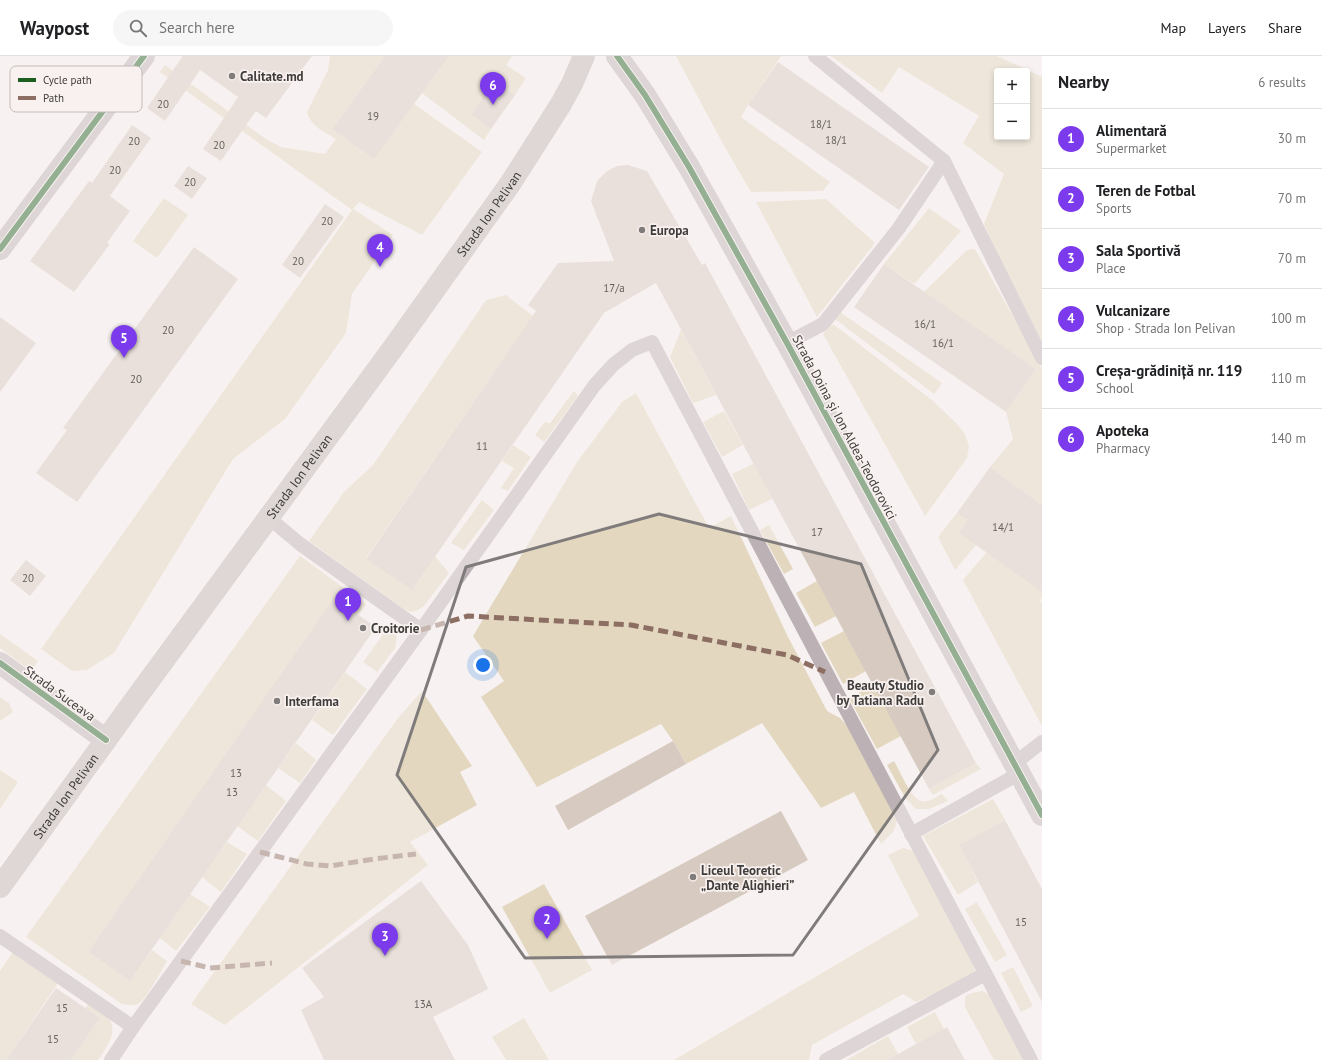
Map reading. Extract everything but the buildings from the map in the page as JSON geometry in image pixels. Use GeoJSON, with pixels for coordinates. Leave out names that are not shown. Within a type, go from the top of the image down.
{"type":"FeatureCollection","features":[{"type":"Feature","properties":{"kind":"main road","name":"Strada Ion Pelivan"},"geometry":{"type":"LineString","coordinates":[[0,887],[393,348],[510,184],[561,104],[572,84],[584,56]]}},
{"type":"Feature","properties":{"kind":"street"},"geometry":{"type":"LineString","coordinates":[[137,66],[144,56]]}},
{"type":"Feature","properties":{"kind":"street","name":"Strada Doina și Ion Aldea-Teodorovici"},"geometry":{"type":"LineString","coordinates":[[617,56],[645,95],[689,167],[787,343],[1042,815]]}},
{"type":"Feature","properties":{"kind":"street"},"geometry":{"type":"LineString","coordinates":[[0,249],[102,112]]}},
{"type":"Feature","properties":{"kind":"street","name":"Strada Suceava"},"geometry":{"type":"LineString","coordinates":[[0,663],[106,740]]}},
{"type":"Feature","properties":{"kind":"lane"},"geometry":{"type":"LineString","coordinates":[[815,56],[944,161],[1042,358]]}},
{"type":"Feature","properties":{"kind":"lane"},"geometry":{"type":"LineString","coordinates":[[787,343],[822,324],[899,228],[944,161]]}},
{"type":"Feature","properties":{"kind":"lane"},"geometry":{"type":"LineString","coordinates":[[111,1060],[133,1027],[421,630],[594,386],[613,365],[632,350],[652,342],[1031,1060]]}},
{"type":"Feature","properties":{"kind":"lane"},"geometry":{"type":"LineString","coordinates":[[269,518],[300,544],[421,630]]}},
{"type":"Feature","properties":{"kind":"lane"},"geometry":{"type":"LineString","coordinates":[[911,834],[1017,768],[1042,742]]}},
{"type":"Feature","properties":{"kind":"lane"},"geometry":{"type":"LineString","coordinates":[[0,936],[133,1027]]}},
{"type":"Feature","properties":{"kind":"lane"},"geometry":{"type":"LineString","coordinates":[[826,1060],[985,974]]}},
{"type":"Feature","properties":{"kind":"highlighted area"},"geometry":{"type":"Polygon","coordinates":[[[659,514],[861,564],[938,750],[793,955],[525,958],[397,775],[466,567],[659,514]]]}},
{"type":"Feature","properties":{"kind":"shaded area"},"geometry":{"type":"Polygon","coordinates":[[[330,56],[385,56],[332,129],[374,159],[414,104],[482,152],[422,235],[359,202],[353,209],[393,235],[352,294],[346,333],[285,419],[233,459],[114,653],[87,670],[72,671],[41,649],[352,210],[160,72],[165,65],[266,139],[281,147],[325,154],[336,139],[315,125],[311,121],[307,112],[328,70],[330,56]]]}},
{"type":"Feature","properties":{"kind":"shaded area"},"geometry":{"type":"Polygon","coordinates":[[[449,56],[512,56],[506,65],[526,78],[515,95],[494,81],[471,115],[491,129],[484,140],[422,93],[449,56]]]}},
{"type":"Feature","properties":{"kind":"shaded area"},"geometry":{"type":"Polygon","coordinates":[[[676,56],[781,56],[741,117],[830,182],[823,191],[751,192],[723,144],[676,56]]]}},
{"type":"Feature","properties":{"kind":"shaded area"},"geometry":{"type":"Polygon","coordinates":[[[831,56],[997,56],[1023,68],[994,68],[994,140],[1030,140],[1030,71],[1042,77],[1042,343],[1002,264],[984,224],[1004,174],[963,143],[979,116],[899,67],[882,93],[831,56]]]}},
{"type":"Feature","properties":{"kind":"shaded area"},"geometry":{"type":"Polygon","coordinates":[[[164,198],[188,215],[157,258],[133,241],[164,198]]]}},
{"type":"Feature","properties":{"kind":"shaded area"},"geometry":{"type":"Polygon","coordinates":[[[826,199],[875,243],[817,317],[756,202],[826,199]]]}},
{"type":"Feature","properties":{"kind":"shaded area"},"geometry":{"type":"Polygon","coordinates":[[[929,208],[961,231],[914,284],[884,264],[929,208]]]}},
{"type":"Feature","properties":{"kind":"shaded area"},"geometry":{"type":"Polygon","coordinates":[[[975,249],[1042,368],[1042,505],[990,467],[1013,439],[1006,412],[1036,369],[924,292],[966,251],[975,249]]]}},
{"type":"Feature","properties":{"kind":"shaded area"},"geometry":{"type":"Polygon","coordinates":[[[506,295],[533,316],[366,558],[412,590],[435,556],[449,573],[424,606],[411,612],[404,609],[309,541],[344,492],[373,465],[486,300],[506,295]]]}},
{"type":"Feature","properties":{"kind":"shaded area"},"geometry":{"type":"Polygon","coordinates":[[[840,312],[942,383],[934,394],[835,319],[840,312]]]}},
{"type":"Feature","properties":{"kind":"shaded area"},"geometry":{"type":"Polygon","coordinates":[[[833,324],[933,401],[957,424],[965,434],[969,446],[967,458],[925,516],[823,334],[833,324]]]}},
{"type":"Feature","properties":{"kind":"shaded area"},"geometry":{"type":"Polygon","coordinates":[[[681,330],[716,395],[693,403],[670,357],[681,330]]]}},
{"type":"Feature","properties":{"kind":"shaded area"},"geometry":{"type":"Polygon","coordinates":[[[574,391],[578,396],[544,442],[535,435],[545,422],[550,423],[574,391]]]}},
{"type":"Feature","properties":{"kind":"shaded area"},"geometry":{"type":"Polygon","coordinates":[[[636,393],[709,528],[731,516],[788,637],[827,711],[840,718],[851,729],[897,821],[894,831],[881,844],[854,792],[821,808],[762,723],[686,764],[661,724],[537,787],[481,697],[504,681],[473,636],[577,462],[622,402],[636,393]]]}},
{"type":"Feature","properties":{"kind":"shaded area"},"geometry":{"type":"Polygon","coordinates":[[[724,411],[743,445],[722,457],[703,422],[724,411]]]}},
{"type":"Feature","properties":{"kind":"shaded area"},"geometry":{"type":"Polygon","coordinates":[[[513,445],[531,457],[508,491],[501,488],[514,468],[502,461],[513,445]]]}},
{"type":"Feature","properties":{"kind":"shaded area"},"geometry":{"type":"Polygon","coordinates":[[[755,463],[772,499],[749,510],[732,474],[755,463]]]}},
{"type":"Feature","properties":{"kind":"shaded area"},"geometry":{"type":"Polygon","coordinates":[[[482,500],[494,510],[464,550],[451,543],[482,500]]]}},
{"type":"Feature","properties":{"kind":"shaded area"},"geometry":{"type":"Polygon","coordinates":[[[957,513],[968,520],[976,545],[955,570],[938,537],[957,513]]]}},
{"type":"Feature","properties":{"kind":"shaded area"},"geometry":{"type":"Polygon","coordinates":[[[769,525],[793,569],[784,574],[760,530],[769,525]]]}},
{"type":"Feature","properties":{"kind":"shaded area"},"geometry":{"type":"Polygon","coordinates":[[[987,552],[1042,592],[1040,601],[1042,604],[1042,726],[963,580],[987,552]]]}},
{"type":"Feature","properties":{"kind":"shaded area"},"geometry":{"type":"Polygon","coordinates":[[[300,556],[366,604],[358,615],[334,599],[88,952],[130,981],[152,950],[167,961],[150,991],[142,1001],[134,1005],[122,1004],[26,937],[300,556]]]}},
{"type":"Feature","properties":{"kind":"shaded area"},"geometry":{"type":"Polygon","coordinates":[[[817,581],[836,616],[815,627],[796,593],[817,581]]]}},
{"type":"Feature","properties":{"kind":"shaded area"},"geometry":{"type":"Polygon","coordinates":[[[387,629],[397,636],[395,648],[377,672],[363,662],[387,629]]]}},
{"type":"Feature","properties":{"kind":"shaded area"},"geometry":{"type":"Polygon","coordinates":[[[844,631],[866,671],[843,684],[821,643],[844,631]]]}},
{"type":"Feature","properties":{"kind":"shaded area"},"geometry":{"type":"Polygon","coordinates":[[[0,634],[38,661],[31,671],[0,648],[0,634]]]}},
{"type":"Feature","properties":{"kind":"shaded area"},"geometry":{"type":"Polygon","coordinates":[[[345,672],[367,689],[333,735],[312,720],[345,672]]]}},
{"type":"Feature","properties":{"kind":"shaded area"},"geometry":{"type":"Polygon","coordinates":[[[873,685],[901,736],[877,749],[849,698],[873,685]]]}},
{"type":"Feature","properties":{"kind":"shaded area"},"geometry":{"type":"Polygon","coordinates":[[[422,691],[472,766],[460,772],[477,805],[410,842],[428,865],[225,1025],[191,1004],[398,718],[422,691]]]}},
{"type":"Feature","properties":{"kind":"shaded area"},"geometry":{"type":"Polygon","coordinates":[[[0,697],[9,703],[13,712],[0,721],[0,697]]]}},
{"type":"Feature","properties":{"kind":"shaded area"},"geometry":{"type":"Polygon","coordinates":[[[296,743],[316,760],[300,783],[278,768],[296,743]]]}},
{"type":"Feature","properties":{"kind":"shaded area"},"geometry":{"type":"Polygon","coordinates":[[[894,761],[909,789],[917,799],[926,801],[942,794],[948,801],[929,809],[916,809],[906,799],[887,765],[894,761]]]}},
{"type":"Feature","properties":{"kind":"shaded area"},"geometry":{"type":"Polygon","coordinates":[[[976,763],[981,769],[933,795],[929,789],[976,763]]]}},
{"type":"Feature","properties":{"kind":"shaded area"},"geometry":{"type":"Polygon","coordinates":[[[0,770],[18,782],[0,809],[0,770]]]}},
{"type":"Feature","properties":{"kind":"shaded area"},"geometry":{"type":"Polygon","coordinates":[[[266,785],[286,801],[258,841],[237,826],[266,785]]]}},
{"type":"Feature","properties":{"kind":"shaded area"},"geometry":{"type":"Polygon","coordinates":[[[993,799],[1005,820],[959,845],[978,882],[958,895],[923,836],[993,799]]]}},
{"type":"Feature","properties":{"kind":"shaded area"},"geometry":{"type":"Polygon","coordinates":[[[227,842],[247,854],[221,892],[202,877],[227,842]]]}},
{"type":"Feature","properties":{"kind":"shaded area"},"geometry":{"type":"Polygon","coordinates":[[[903,848],[915,851],[973,965],[975,972],[960,982],[916,1002],[903,994],[812,1045],[809,1060],[674,1060],[919,916],[888,855],[903,848]]]}},
{"type":"Feature","properties":{"kind":"shaded area"},"geometry":{"type":"Polygon","coordinates":[[[544,884],[592,970],[550,993],[502,907],[544,884]]]}},
{"type":"Feature","properties":{"kind":"shaded area"},"geometry":{"type":"Polygon","coordinates":[[[190,894],[210,907],[176,951],[160,938],[190,894]]]}},
{"type":"Feature","properties":{"kind":"shaded area"},"geometry":{"type":"Polygon","coordinates":[[[977,902],[1007,955],[995,962],[965,909],[977,902]]]}},
{"type":"Feature","properties":{"kind":"shaded area"},"geometry":{"type":"Polygon","coordinates":[[[13,952],[58,983],[6,1060],[0,1060],[0,971],[13,952]]]}},
{"type":"Feature","properties":{"kind":"shaded area"},"geometry":{"type":"Polygon","coordinates":[[[1013,967],[1033,1006],[1021,1012],[1001,973],[1013,967]]]}},
{"type":"Feature","properties":{"kind":"shaded area"},"geometry":{"type":"Polygon","coordinates":[[[982,991],[991,995],[1028,1060],[994,1060],[965,1007],[965,996],[982,991]]]}},
{"type":"Feature","properties":{"kind":"shaded area"},"geometry":{"type":"Polygon","coordinates":[[[90,1002],[104,1012],[110,1020],[112,1026],[111,1037],[109,1043],[98,1060],[71,1060],[100,1018],[85,1008],[90,1002]]]}},
{"type":"Feature","properties":{"kind":"shaded area"},"geometry":{"type":"Polygon","coordinates":[[[935,1012],[944,1029],[916,1044],[907,1027],[935,1012]]]}},
{"type":"Feature","properties":{"kind":"shaded area"},"geometry":{"type":"Polygon","coordinates":[[[524,1018],[549,1060],[506,1060],[492,1037],[524,1018]]]}},
{"type":"Feature","properties":{"kind":"shaded area"},"geometry":{"type":"Polygon","coordinates":[[[888,1036],[898,1054],[888,1060],[846,1060],[888,1036]]]}},
{"type":"Feature","properties":{"kind":"marked path"},"geometry":{"type":"LineString","coordinates":[[421,630],[468,616],[631,625],[787,655],[825,672]]}},
{"type":"Feature","properties":{"kind":"marked path"},"geometry":{"type":"LineString","coordinates":[[260,852],[307,864],[330,866],[416,854]]}},
{"type":"Feature","properties":{"kind":"marked path"},"geometry":{"type":"LineString","coordinates":[[181,961],[210,968],[272,963]]}},
{"type":"Feature","properties":{"kind":"cycle path"},"geometry":{"type":"LineString","coordinates":[[137,66],[144,56]]}},
{"type":"Feature","properties":{"kind":"cycle path"},"geometry":{"type":"LineString","coordinates":[[617,56],[645,95],[689,167],[787,343],[1042,815]]}},
{"type":"Feature","properties":{"kind":"cycle path"},"geometry":{"type":"LineString","coordinates":[[0,249],[102,112]]}},
{"type":"Feature","properties":{"kind":"cycle path"},"geometry":{"type":"LineString","coordinates":[[0,663],[106,740]]}},
{"type":"Feature","properties":{"kind":"place","name":"Calitate.md"},"geometry":{"type":"Point","coordinates":[232,76]}},
{"type":"Feature","properties":{"kind":"place","name":"Apoteka"},"geometry":{"type":"Point","coordinates":[493,105]}},
{"type":"Feature","properties":{"kind":"place","name":"Europa"},"geometry":{"type":"Point","coordinates":[642,230]}},
{"type":"Feature","properties":{"kind":"place","name":"Vulcanizare"},"geometry":{"type":"Point","coordinates":[380,267]}},
{"type":"Feature","properties":{"kind":"place","name":"Creșa-grădiniță nr. 119"},"geometry":{"type":"Point","coordinates":[124,358]}},
{"type":"Feature","properties":{"kind":"place","name":"Alimentară"},"geometry":{"type":"Point","coordinates":[348,621]}},
{"type":"Feature","properties":{"kind":"place","name":"Croitorie"},"geometry":{"type":"Point","coordinates":[363,628]}},
{"type":"Feature","properties":{"kind":"place","name":"Beauty Studio by Tatiana Radu"},"geometry":{"type":"Point","coordinates":[932,692]}},
{"type":"Feature","properties":{"kind":"place","name":"Interfama"},"geometry":{"type":"Point","coordinates":[277,701]}},
{"type":"Feature","properties":{"kind":"place","name":"Liceul Teoretic „Dante Alighieri”"},"geometry":{"type":"Point","coordinates":[693,877]}},
{"type":"Feature","properties":{"kind":"place","name":"Teren de Fotbal"},"geometry":{"type":"Point","coordinates":[547,939]}},
{"type":"Feature","properties":{"kind":"place","name":"Sala Sportivă"},"geometry":{"type":"Point","coordinates":[385,956]}}]}
